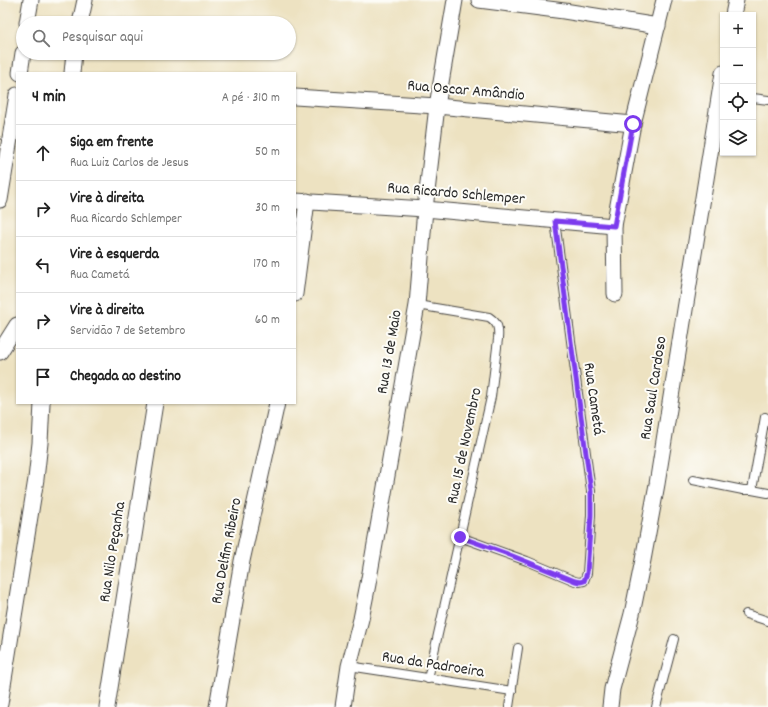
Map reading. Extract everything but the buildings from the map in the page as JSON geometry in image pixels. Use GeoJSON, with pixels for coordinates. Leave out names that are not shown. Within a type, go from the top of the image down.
{"type":"FeatureCollection","features":[{"type":"Feature","properties":{"kind":"street"},"geometry":{"type":"LineString","coordinates":[[28,16],[31,0]]}},
{"type":"Feature","properties":{"kind":"street"},"geometry":{"type":"LineString","coordinates":[[82,16],[85,0]]}},
{"type":"Feature","properties":{"kind":"street","name":"Rua 13 de Maio"},"geometry":{"type":"LineString","coordinates":[[342,707],[349,666],[368,584],[416,305],[437,106],[455,0]]}},
{"type":"Feature","properties":{"kind":"street"},"geometry":{"type":"LineString","coordinates":[[479,0],[564,11],[658,26]]}},
{"type":"Feature","properties":{"kind":"street"},"geometry":{"type":"LineString","coordinates":[[615,294],[614,226],[633,124],[664,0]]}},
{"type":"Feature","properties":{"kind":"street"},"geometry":{"type":"LineString","coordinates":[[734,12],[736,0]]}},
{"type":"Feature","properties":{"kind":"street"},"geometry":{"type":"LineString","coordinates":[[20,72],[22,60]]}},
{"type":"Feature","properties":{"kind":"street"},"geometry":{"type":"LineString","coordinates":[[72,72],[73,60]]}},
{"type":"Feature","properties":{"kind":"street","name":"Rua Oscar Amândio"},"geometry":{"type":"LineString","coordinates":[[296,97],[437,106],[633,124]]}},
{"type":"Feature","properties":{"kind":"street","name":"Rua Saul Cardoso"},"geometry":{"type":"LineString","coordinates":[[610,707],[612,689],[632,614],[657,484],[720,98]]}},
{"type":"Feature","properties":{"kind":"street"},"geometry":{"type":"LineString","coordinates":[[0,200],[16,101]]}},
{"type":"Feature","properties":{"kind":"street"},"geometry":{"type":"LineString","coordinates":[[296,278],[301,201]]}},
{"type":"Feature","properties":{"kind":"street","name":"Rua Ricardo Schlemper"},"geometry":{"type":"LineString","coordinates":[[301,201],[425,209],[614,226]]}},
{"type":"Feature","properties":{"kind":"street"},"geometry":{"type":"LineString","coordinates":[[7,347],[16,327]]}},
{"type":"Feature","properties":{"kind":"street"},"geometry":{"type":"LineString","coordinates":[[0,704],[36,480],[42,404]]}},
{"type":"Feature","properties":{"kind":"street","name":"Rua Nilo Peçanha"},"geometry":{"type":"LineString","coordinates":[[107,707],[154,404]]}},
{"type":"Feature","properties":{"kind":"street","name":"Rua Delfim Ribeiro"},"geometry":{"type":"LineString","coordinates":[[217,707],[242,561],[277,404]]}},
{"type":"Feature","properties":{"kind":"lane"},"geometry":{"type":"LineString","coordinates":[[756,98],[768,100]]}},
{"type":"Feature","properties":{"kind":"lane","name":"Rua Cametá"},"geometry":{"type":"LineString","coordinates":[[460,537],[575,581],[584,581],[587,573],[591,491],[555,221]]}},
{"type":"Feature","properties":{"kind":"lane","name":"Rua 15 de Novembro"},"geometry":{"type":"LineString","coordinates":[[416,305],[489,317],[494,321],[498,329],[497,353],[490,397],[428,678]]}},
{"type":"Feature","properties":{"kind":"lane"},"geometry":{"type":"LineString","coordinates":[[752,490],[765,417]]}},
{"type":"Feature","properties":{"kind":"lane"},"geometry":{"type":"LineString","coordinates":[[693,480],[768,494]]}},
{"type":"Feature","properties":{"kind":"lane"},"geometry":{"type":"LineString","coordinates":[[746,614],[768,621]]}},
{"type":"Feature","properties":{"kind":"lane"},"geometry":{"type":"LineString","coordinates":[[656,707],[674,639]]}},
{"type":"Feature","properties":{"kind":"lane"},"geometry":{"type":"LineString","coordinates":[[509,707],[518,648]]}},
{"type":"Feature","properties":{"kind":"lane","name":"Rua da Padroeira"},"geometry":{"type":"LineString","coordinates":[[349,666],[512,692]]}},
{"type":"Feature","properties":{"kind":"route"},"geometry":{"type":"LineString","coordinates":[[460,537],[575,581],[584,581],[586,577],[591,515],[591,491],[555,221],[614,226],[633,124]]}}]}
